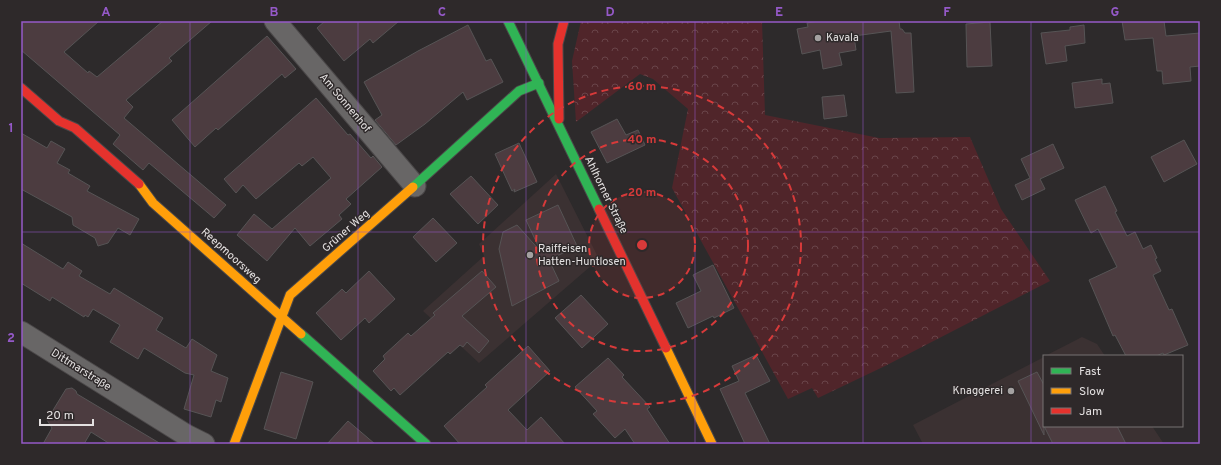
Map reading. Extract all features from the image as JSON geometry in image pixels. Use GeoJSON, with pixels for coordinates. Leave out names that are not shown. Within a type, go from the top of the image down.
{"type":"FeatureCollection","features":[{"type":"Feature","properties":{"kind":"street","name":"Am Sonnenhof"},"geometry":{"type":"LineString","coordinates":[[275,21],[415,186]]}},
{"type":"Feature","properties":{"kind":"street","name":"Ahlhorner Straße"},"geometry":{"type":"LineString","coordinates":[[508,21],[712,444]]}},
{"type":"Feature","properties":{"kind":"street"},"geometry":{"type":"LineString","coordinates":[[560,127],[558,44],[564,21]]}},
{"type":"Feature","properties":{"kind":"street","name":"Grüner Weg"},"geometry":{"type":"LineString","coordinates":[[234,444],[290,295],[415,186],[520,91],[539,83]]}},
{"type":"Feature","properties":{"kind":"street","name":"Reepmoorsweg"},"geometry":{"type":"LineString","coordinates":[[21,88],[59,121],[76,128],[139,184],[153,203],[426,444]]}},
{"type":"Feature","properties":{"kind":"street","name":"Dittmarstraße"},"geometry":{"type":"LineString","coordinates":[[21,332],[186,436],[204,444]]}},
{"type":"Feature","properties":{"kind":"shaded area"},"geometry":{"type":"Polygon","coordinates":[[[556,174],[599,259],[479,363],[423,311],[484,256],[479,244],[556,174]]]}},
{"type":"Feature","properties":{"kind":"shaded area"},"geometry":{"type":"Polygon","coordinates":[[[1082,337],[1097,344],[1104,355],[1047,355],[1082,337]]]}},
{"type":"Feature","properties":{"kind":"shaded area","name":"Knaggerei"},"geometry":{"type":"Polygon","coordinates":[[[1043,358],[1043,427],[1153,427],[1164,444],[923,444],[913,425],[1043,358]]]}},
{"type":"Feature","properties":{"kind":"green space"},"geometry":{"type":"Polygon","coordinates":[[[581,21],[762,21],[765,115],[879,138],[970,137],[1001,209],[1050,281],[885,366],[818,398],[812,388],[788,399],[672,188],[688,109],[653,79],[640,74],[576,122],[572,61],[581,21]]]}},
{"type":"Feature","properties":{"kind":"building"},"geometry":{"type":"Polygon","coordinates":[[[21,21],[99,21],[64,52],[88,73],[89,71],[97,77],[163,21],[212,21],[169,58],[172,61],[126,100],[133,107],[124,118],[226,205],[214,218],[149,163],[143,170],[113,144],[120,135],[21,50],[21,21]]]}},
{"type":"Feature","properties":{"kind":"building"},"geometry":{"type":"Polygon","coordinates":[[[325,21],[399,21],[373,43],[370,39],[344,61],[317,28],[325,21]]]}},
{"type":"Feature","properties":{"kind":"building"},"geometry":{"type":"Polygon","coordinates":[[[819,21],[899,21],[900,29],[902,29],[905,33],[911,33],[914,92],[896,93],[891,31],[854,36],[856,50],[839,53],[842,65],[823,69],[820,50],[802,54],[797,29],[808,27],[807,23],[819,21]]]}},
{"type":"Feature","properties":{"kind":"building"},"geometry":{"type":"Polygon","coordinates":[[[1122,21],[1164,21],[1166,36],[1200,33],[1200,66],[1190,67],[1191,81],[1163,84],[1162,71],[1157,71],[1153,38],[1125,40],[1122,21]]]}},
{"type":"Feature","properties":{"kind":"building"},"geometry":{"type":"Polygon","coordinates":[[[990,22],[992,66],[967,67],[966,24],[990,22]]]}},
{"type":"Feature","properties":{"kind":"building"},"geometry":{"type":"Polygon","coordinates":[[[468,25],[486,61],[491,59],[503,82],[467,100],[463,92],[425,124],[396,145],[375,120],[382,115],[364,82],[418,51],[468,25]]]}},
{"type":"Feature","properties":{"kind":"building"},"geometry":{"type":"Polygon","coordinates":[[[1084,25],[1085,43],[1065,46],[1067,61],[1046,64],[1041,33],[1070,30],[1070,27],[1084,25]]]}},
{"type":"Feature","properties":{"kind":"building"},"geometry":{"type":"Polygon","coordinates":[[[267,36],[296,69],[285,78],[282,74],[218,130],[216,128],[195,147],[172,120],[267,36]]]}},
{"type":"Feature","properties":{"kind":"building"},"geometry":{"type":"Polygon","coordinates":[[[1102,79],[1102,84],[1110,83],[1113,103],[1075,108],[1072,83],[1102,79]]]}},
{"type":"Feature","properties":{"kind":"building"},"geometry":{"type":"Polygon","coordinates":[[[844,95],[847,116],[824,119],[822,97],[844,95]]]}},
{"type":"Feature","properties":{"kind":"building"},"geometry":{"type":"Polygon","coordinates":[[[316,98],[348,135],[350,134],[371,158],[373,156],[382,167],[346,199],[351,204],[339,215],[342,219],[310,246],[295,228],[267,261],[237,235],[254,214],[272,229],[331,178],[313,157],[302,166],[299,163],[256,199],[243,185],[236,193],[224,179],[316,98]]]}},
{"type":"Feature","properties":{"kind":"building"},"geometry":{"type":"Polygon","coordinates":[[[617,119],[626,135],[638,130],[645,145],[607,163],[591,132],[617,119]]]}},
{"type":"Feature","properties":{"kind":"building"},"geometry":{"type":"Polygon","coordinates":[[[21,133],[47,148],[51,141],[65,149],[57,163],[70,170],[68,173],[90,186],[87,191],[139,219],[130,235],[118,228],[108,243],[98,246],[95,238],[73,225],[72,217],[21,189],[21,133]]]}},
{"type":"Feature","properties":{"kind":"building"},"geometry":{"type":"Polygon","coordinates":[[[1184,140],[1197,164],[1164,182],[1151,157],[1184,140]]]}},
{"type":"Feature","properties":{"kind":"building"},"geometry":{"type":"Polygon","coordinates":[[[519,143],[537,182],[514,192],[515,189],[512,191],[495,154],[519,143]]]}},
{"type":"Feature","properties":{"kind":"building"},"geometry":{"type":"Polygon","coordinates":[[[1053,144],[1064,168],[1040,179],[1045,189],[1022,200],[1015,185],[1030,178],[1021,159],[1053,144]]]}},
{"type":"Feature","properties":{"kind":"building"},"geometry":{"type":"Polygon","coordinates":[[[471,176],[498,205],[478,224],[450,194],[471,176]]]}},
{"type":"Feature","properties":{"kind":"building"},"geometry":{"type":"Polygon","coordinates":[[[1105,186],[1117,211],[1115,212],[1127,236],[1135,232],[1143,249],[1151,245],[1157,258],[1155,259],[1161,271],[1153,275],[1169,310],[1172,309],[1188,345],[1164,355],[1163,353],[1158,355],[1125,355],[1115,335],[1113,336],[1089,280],[1117,267],[1098,229],[1091,233],[1075,200],[1105,186]]]}},
{"type":"Feature","properties":{"kind":"building","name":"Raiffeisen Hatten-Huntlosen"},"geometry":{"type":"Polygon","coordinates":[[[558,205],[577,246],[549,260],[559,281],[512,306],[499,249],[503,232],[517,225],[541,252],[526,220],[558,205]]]}},
{"type":"Feature","properties":{"kind":"building"},"geometry":{"type":"Polygon","coordinates":[[[433,218],[457,243],[436,262],[413,237],[433,218]]]}},
{"type":"Feature","properties":{"kind":"building"},"geometry":{"type":"Polygon","coordinates":[[[21,243],[63,269],[68,262],[82,271],[79,276],[110,294],[114,288],[163,318],[156,330],[186,348],[192,339],[217,355],[211,371],[228,378],[221,402],[216,400],[211,417],[184,409],[194,375],[185,373],[144,348],[138,359],[110,342],[120,325],[93,309],[88,317],[85,315],[84,317],[52,297],[50,301],[21,283],[21,243]]]}},
{"type":"Feature","properties":{"kind":"building"},"geometry":{"type":"Polygon","coordinates":[[[713,265],[734,308],[688,328],[676,303],[701,291],[693,275],[713,265]]]}},
{"type":"Feature","properties":{"kind":"building"},"geometry":{"type":"Polygon","coordinates":[[[369,271],[395,299],[369,323],[365,318],[341,340],[316,313],[342,289],[346,293],[369,271]]]}},
{"type":"Feature","properties":{"kind":"building"},"geometry":{"type":"Polygon","coordinates":[[[482,271],[496,287],[462,316],[489,341],[479,353],[467,342],[463,347],[460,345],[450,354],[448,352],[400,395],[394,388],[391,391],[373,371],[385,359],[383,356],[408,333],[411,336],[435,315],[433,313],[482,271]]]}},
{"type":"Feature","properties":{"kind":"building"},"geometry":{"type":"Polygon","coordinates":[[[581,295],[608,324],[582,348],[555,318],[581,295]]]}},
{"type":"Feature","properties":{"kind":"building"},"geometry":{"type":"Polygon","coordinates":[[[528,346],[550,371],[508,410],[527,430],[541,417],[565,444],[460,444],[444,426],[487,387],[485,385],[528,346]]]}},
{"type":"Feature","properties":{"kind":"building"},"geometry":{"type":"Polygon","coordinates":[[[756,355],[770,381],[745,393],[770,444],[745,444],[720,389],[739,381],[732,366],[756,355]]]}},
{"type":"Feature","properties":{"kind":"building"},"geometry":{"type":"Polygon","coordinates":[[[608,358],[624,375],[622,377],[650,407],[647,409],[670,444],[635,444],[625,429],[615,438],[593,414],[597,411],[575,387],[608,358]]]}},
{"type":"Feature","properties":{"kind":"building"},"geometry":{"type":"Polygon","coordinates":[[[281,372],[313,382],[296,439],[264,429],[281,372]]]}},
{"type":"Feature","properties":{"kind":"building"},"geometry":{"type":"Polygon","coordinates":[[[1037,372],[1043,383],[1044,435],[1018,381],[1037,372]]]}},
{"type":"Feature","properties":{"kind":"building"},"geometry":{"type":"Polygon","coordinates":[[[72,388],[77,394],[161,444],[110,444],[91,432],[84,444],[43,444],[52,428],[47,420],[66,389],[72,388]]]}},
{"type":"Feature","properties":{"kind":"building"},"geometry":{"type":"Polygon","coordinates":[[[348,421],[375,444],[327,444],[348,421]]]}},
{"type":"Feature","properties":{"kind":"building"},"geometry":{"type":"Polygon","coordinates":[[[1044,427],[1118,427],[1126,444],[1053,444],[1044,427]]]}},
{"type":"Feature","properties":{"kind":"traffic: fast"},"geometry":{"type":"LineString","coordinates":[[508,21],[599,209]]}},
{"type":"Feature","properties":{"kind":"traffic: fast"},"geometry":{"type":"LineString","coordinates":[[413,187],[519,91],[539,83]]}},
{"type":"Feature","properties":{"kind":"traffic: fast"},"geometry":{"type":"LineString","coordinates":[[301,334],[426,444]]}},
{"type":"Feature","properties":{"kind":"traffic: slow"},"geometry":{"type":"LineString","coordinates":[[139,184],[153,203],[301,334]]}},
{"type":"Feature","properties":{"kind":"traffic: slow"},"geometry":{"type":"LineString","coordinates":[[234,444],[290,295],[413,187]]}},
{"type":"Feature","properties":{"kind":"traffic: slow"},"geometry":{"type":"LineString","coordinates":[[666,348],[712,444]]}},
{"type":"Feature","properties":{"kind":"traffic: jam"},"geometry":{"type":"LineString","coordinates":[[559,119],[558,44],[564,21]]}},
{"type":"Feature","properties":{"kind":"traffic: jam"},"geometry":{"type":"LineString","coordinates":[[21,88],[59,121],[75,128],[139,184]]}},
{"type":"Feature","properties":{"kind":"traffic: jam"},"geometry":{"type":"LineString","coordinates":[[599,209],[666,348]]}},
{"type":"Feature","properties":{"kind":"place","name":"Kavala"},"geometry":{"type":"Point","coordinates":[818,38]}},
{"type":"Feature","properties":{"kind":"place","name":"Raiffeisen Hatten-Huntlosen"},"geometry":{"type":"Point","coordinates":[530,255]}},
{"type":"Feature","properties":{"kind":"place","name":"Knaggerei"},"geometry":{"type":"Point","coordinates":[1011,391]}}]}
